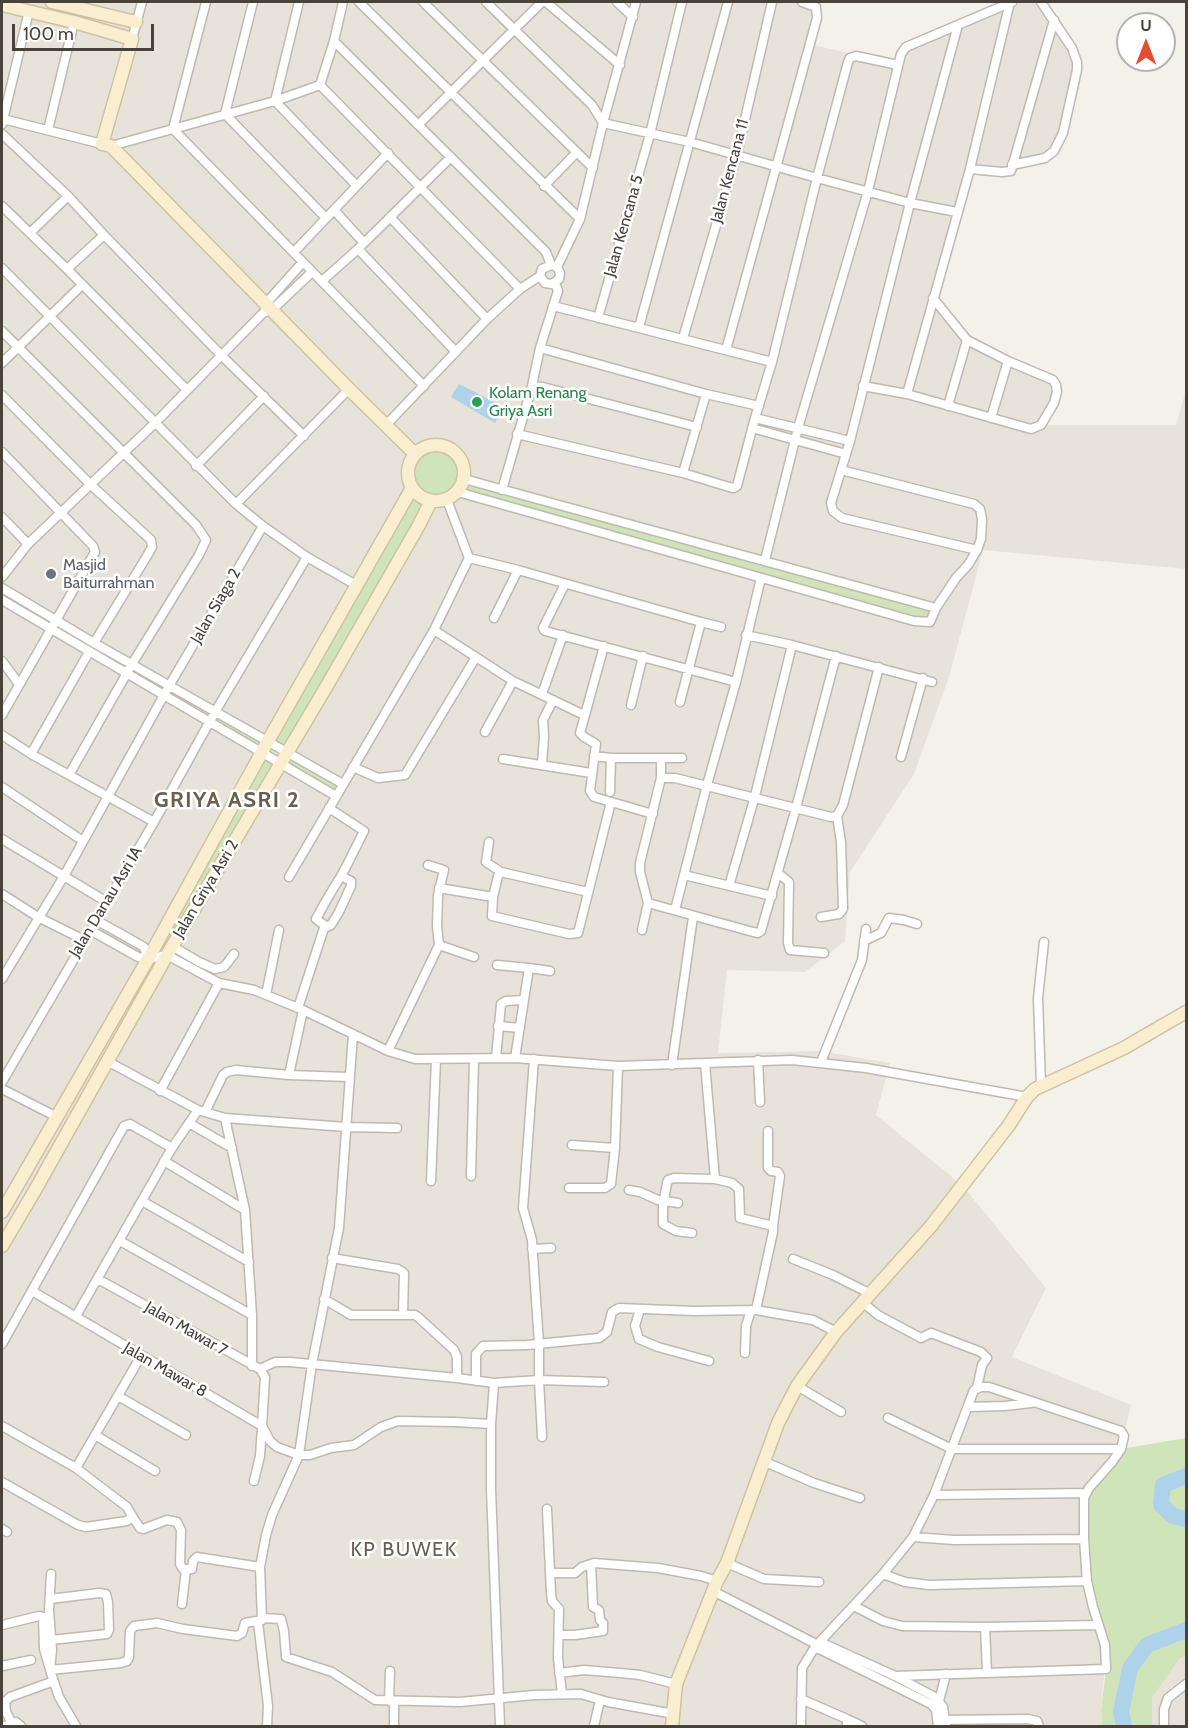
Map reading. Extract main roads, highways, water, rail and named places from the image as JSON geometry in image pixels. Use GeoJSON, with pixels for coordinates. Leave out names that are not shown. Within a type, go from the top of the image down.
{"type":"FeatureCollection","features":[{"type":"Feature","properties":{"kind":"water","name":"Kolam Renang Griya Asri"},"geometry":{"type":"Polygon","coordinates":[[[459,384],[504,407],[495,423],[451,397],[459,384]]]}},
{"type":"Feature","properties":{"kind":"waterway"},"geometry":{"type":"LineString","coordinates":[[1186,1476],[1163,1485],[1161,1505],[1173,1516],[1186,1519]]}},
{"type":"Feature","properties":{"kind":"waterway"},"geometry":{"type":"LineString","coordinates":[[1124,1726],[1121,1712],[1130,1668],[1147,1645],[1186,1630]]}},
{"type":"Feature","properties":{"kind":"place","name":"Kolam Renang Griya Asri"},"geometry":{"type":"Point","coordinates":[477,402]}},
{"type":"Feature","properties":{"kind":"place","name":"Masjid Baiturrahman"},"geometry":{"type":"Point","coordinates":[51,574]}},
{"type":"Feature","properties":{"kind":"district","name":"GRIYA ASRI 2"},"geometry":{"type":"Point","coordinates":[227,801]}},
{"type":"Feature","properties":{"kind":"district","name":"KP BUWEK"},"geometry":{"type":"Point","coordinates":[404,1550]}}]}
